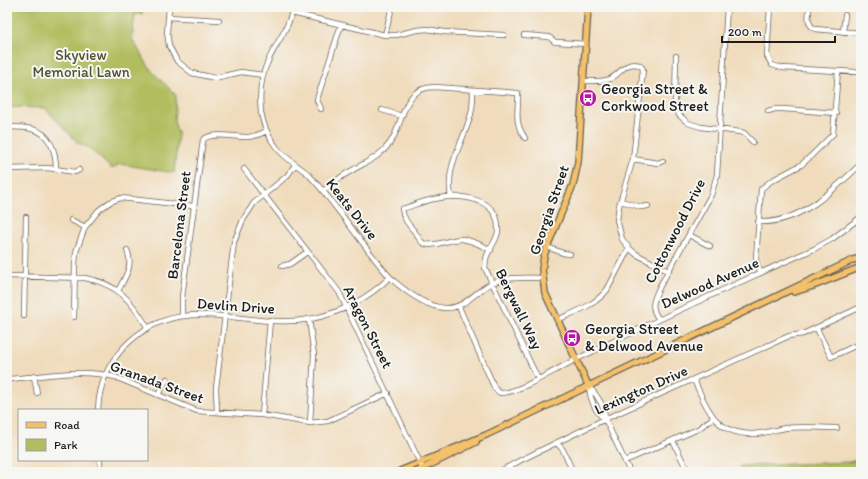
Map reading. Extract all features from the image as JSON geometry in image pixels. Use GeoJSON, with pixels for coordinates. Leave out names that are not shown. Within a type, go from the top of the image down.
{"type":"FeatureCollection","features":[{"type":"Feature","properties":{"kind":"main road","name":"Georgia Street"},"geometry":{"type":"LineString","coordinates":[[588,7],[580,149],[576,174],[542,263],[545,293],[589,387]]}},
{"type":"Feature","properties":{"kind":"main road"},"geometry":{"type":"LineString","coordinates":[[398,472],[486,435],[861,258]]}},
{"type":"Feature","properties":{"kind":"main road"},"geometry":{"type":"LineString","coordinates":[[778,296],[813,286],[861,267]]}},
{"type":"Feature","properties":{"kind":"main road"},"geometry":{"type":"LineString","coordinates":[[416,472],[472,444],[486,435]]}},
{"type":"Feature","properties":{"kind":"street"},"geometry":{"type":"LineString","coordinates":[[169,7],[167,32],[169,46],[177,61],[192,73],[215,78],[241,72],[263,75]]}},
{"type":"Feature","properties":{"kind":"street","name":"Keats Drive"},"geometry":{"type":"LineString","coordinates":[[293,7],[282,37],[269,58],[263,75],[260,100],[263,122],[267,131],[277,148],[306,173],[323,191],[390,277],[410,293],[430,304],[446,308],[459,307]]}},
{"type":"Feature","properties":{"kind":"street"},"geometry":{"type":"LineString","coordinates":[[385,35],[392,7]]}},
{"type":"Feature","properties":{"kind":"street","name":"Cottonwood Drive"},"geometry":{"type":"LineString","coordinates":[[659,319],[653,310],[653,301],[668,271],[711,195],[717,175],[727,7]]}},
{"type":"Feature","properties":{"kind":"street"},"geometry":{"type":"LineString","coordinates":[[770,7],[767,56],[772,65],[782,68],[861,71]]}},
{"type":"Feature","properties":{"kind":"street"},"geometry":{"type":"LineString","coordinates":[[809,7],[808,21],[812,27],[821,30],[861,33]]}},
{"type":"Feature","properties":{"kind":"street"},"geometry":{"type":"LineString","coordinates":[[292,13],[385,35],[396,36],[417,30],[427,29],[450,32],[504,35]]}},
{"type":"Feature","properties":{"kind":"street"},"geometry":{"type":"LineString","coordinates":[[844,32],[845,15]]}},
{"type":"Feature","properties":{"kind":"street"},"geometry":{"type":"LineString","coordinates":[[168,17],[219,20]]}},
{"type":"Feature","properties":{"kind":"street"},"geometry":{"type":"LineString","coordinates":[[321,109],[317,100],[341,25]]}},
{"type":"Feature","properties":{"kind":"street"},"geometry":{"type":"LineString","coordinates":[[524,35],[545,37],[558,42],[586,44]]}},
{"type":"Feature","properties":{"kind":"street"},"geometry":{"type":"LineString","coordinates":[[676,56],[675,103],[679,115],[688,123],[701,127],[742,132],[753,142]]}},
{"type":"Feature","properties":{"kind":"street"},"geometry":{"type":"LineString","coordinates":[[584,81],[606,80],[616,75],[626,66],[634,63],[640,65],[643,69],[634,159],[617,216],[622,239],[629,248],[636,254],[668,271]]}},
{"type":"Feature","properties":{"kind":"street"},"geometry":{"type":"LineString","coordinates":[[761,273],[756,259],[760,194],[763,186],[801,165],[829,139],[834,130],[838,71]]}},
{"type":"Feature","properties":{"kind":"street"},"geometry":{"type":"LineString","coordinates":[[323,191],[350,171],[372,161],[385,149],[394,136],[409,100],[422,89],[435,87],[518,92],[517,119],[519,130],[524,138]]}},
{"type":"Feature","properties":{"kind":"street"},"geometry":{"type":"LineString","coordinates":[[451,198],[449,181],[452,167],[471,115],[473,90]]}},
{"type":"Feature","properties":{"kind":"street"},"geometry":{"type":"LineString","coordinates":[[768,111],[783,109],[836,113]]}},
{"type":"Feature","properties":{"kind":"street"},"geometry":{"type":"LineString","coordinates":[[382,110],[402,116]]}},
{"type":"Feature","properties":{"kind":"street"},"geometry":{"type":"LineString","coordinates":[[7,127],[33,129],[44,135],[53,147],[56,158],[56,169]]}},
{"type":"Feature","properties":{"kind":"street","name":"Barcelona Street"},"geometry":{"type":"LineString","coordinates":[[182,315],[182,297],[202,143],[204,138],[212,135],[247,137],[258,135],[267,131]]}},
{"type":"Feature","properties":{"kind":"street"},"geometry":{"type":"LineString","coordinates":[[634,159],[658,163],[663,161]]}},
{"type":"Feature","properties":{"kind":"street"},"geometry":{"type":"LineString","coordinates":[[758,222],[779,221],[793,216],[814,204],[836,188],[861,164]]}},
{"type":"Feature","properties":{"kind":"street"},"geometry":{"type":"LineString","coordinates":[[217,412],[216,388],[234,242],[248,211],[264,194],[287,176],[295,165]]}},
{"type":"Feature","properties":{"kind":"street"},"geometry":{"type":"LineString","coordinates":[[7,169],[48,168],[69,172],[79,170]]}},
{"type":"Feature","properties":{"kind":"street","name":"Aragon Street"},"geometry":{"type":"LineString","coordinates":[[244,169],[339,292],[347,306],[423,469]]}},
{"type":"Feature","properties":{"kind":"street"},"geometry":{"type":"LineString","coordinates":[[74,317],[76,252],[85,227],[105,205],[121,198],[194,206]]}},
{"type":"Feature","properties":{"kind":"street","name":"Bergwall Way"},"geometry":{"type":"LineString","coordinates":[[491,250],[470,240],[460,239],[448,240],[434,245],[427,245],[423,243],[403,216],[402,209],[433,199],[451,198],[478,200],[493,211],[498,230],[497,237],[491,250],[486,259],[486,268],[538,379]]}},
{"type":"Feature","properties":{"kind":"street"},"geometry":{"type":"LineString","coordinates":[[621,201],[641,207],[648,206]]}},
{"type":"Feature","properties":{"kind":"street"},"geometry":{"type":"LineString","coordinates":[[24,316],[26,217]]}},
{"type":"Feature","properties":{"kind":"street","name":"Delwood Avenue"},"geometry":{"type":"LineString","coordinates":[[459,307],[495,389],[500,394],[511,392],[659,319],[814,249],[861,217]]}},
{"type":"Feature","properties":{"kind":"street"},"geometry":{"type":"LineString","coordinates":[[71,220],[85,227]]}},
{"type":"Feature","properties":{"kind":"street"},"geometry":{"type":"LineString","coordinates":[[689,235],[710,246]]}},
{"type":"Feature","properties":{"kind":"street"},"geometry":{"type":"LineString","coordinates":[[547,247],[570,254]]}},
{"type":"Feature","properties":{"kind":"street"},"geometry":{"type":"LineString","coordinates":[[557,320],[591,304],[602,296],[607,290],[629,248]]}},
{"type":"Feature","properties":{"kind":"street"},"geometry":{"type":"LineString","coordinates":[[118,291],[129,268],[130,257],[126,250]]}},
{"type":"Feature","properties":{"kind":"street"},"geometry":{"type":"LineString","coordinates":[[282,266],[290,264],[307,252]]}},
{"type":"Feature","properties":{"kind":"street"},"geometry":{"type":"LineString","coordinates":[[7,276],[95,280],[118,291],[128,299],[138,310],[148,328]]}},
{"type":"Feature","properties":{"kind":"street","name":"Devlin Drive"},"geometry":{"type":"LineString","coordinates":[[98,409],[102,383],[111,365],[132,339],[148,328],[182,315],[199,314],[284,321],[309,319],[330,314],[347,306],[372,293],[390,277]]}},
{"type":"Feature","properties":{"kind":"street"},"geometry":{"type":"LineString","coordinates":[[459,307],[485,287],[501,280],[516,278],[543,278]]}},
{"type":"Feature","properties":{"kind":"street","name":"Lexington Drive"},"geometry":{"type":"LineString","coordinates":[[499,472],[605,419],[789,336],[803,334],[817,329],[861,307]]}},
{"type":"Feature","properties":{"kind":"street"},"geometry":{"type":"LineString","coordinates":[[309,319],[314,355],[310,423]]}},
{"type":"Feature","properties":{"kind":"street"},"geometry":{"type":"LineString","coordinates":[[262,415],[270,320]]}},
{"type":"Feature","properties":{"kind":"street"},"geometry":{"type":"LineString","coordinates":[[817,329],[830,357],[861,343]]}},
{"type":"Feature","properties":{"kind":"street","name":"Granada Street"},"geometry":{"type":"LineString","coordinates":[[7,380],[60,374],[106,374],[197,411],[262,415],[310,423],[328,421],[388,393]]}},
{"type":"Feature","properties":{"kind":"street"},"geometry":{"type":"LineString","coordinates":[[34,376],[37,393]]}},
{"type":"Feature","properties":{"kind":"street"},"geometry":{"type":"LineString","coordinates":[[158,395],[167,379]]}},
{"type":"Feature","properties":{"kind":"street"},"geometry":{"type":"LineString","coordinates":[[694,380],[708,411],[728,429],[736,432],[752,434],[797,427],[837,428]]}},
{"type":"Feature","properties":{"kind":"street","name":"Georgia Street"},"geometry":{"type":"LineString","coordinates":[[589,387],[595,392],[605,413],[605,419],[630,472]]}},
{"type":"Feature","properties":{"kind":"street"},"geometry":{"type":"LineString","coordinates":[[624,461],[673,441],[698,429],[714,418]]}},
{"type":"Feature","properties":{"kind":"street"},"geometry":{"type":"LineString","coordinates":[[673,441],[688,472]]}},
{"type":"Feature","properties":{"kind":"street"},"geometry":{"type":"LineString","coordinates":[[557,443],[573,472]]}},
{"type":"Feature","properties":{"kind":"street"},"geometry":{"type":"LineString","coordinates":[[100,461],[100,472]]}},
{"type":"Feature","properties":{"kind":"green space","name":"Skyview Memorial Lawn"},"geometry":{"type":"Polygon","coordinates":[[[7,7],[143,7],[142,14],[135,14],[132,39],[151,70],[176,95],[174,121],[178,134],[174,173],[120,164],[112,169],[89,148],[78,143],[45,108],[7,107],[7,7]]]}},
{"type":"Feature","properties":{"kind":"green space"},"geometry":{"type":"Polygon","coordinates":[[[861,459],[861,472],[741,472],[740,466],[849,462],[861,459]]]}},
{"type":"Feature","properties":{"kind":"place","name":"Georgia Street & Corkwood Street"},"geometry":{"type":"Point","coordinates":[588,98]}},
{"type":"Feature","properties":{"kind":"place","name":"Georgia Street & Delwood Avenue"},"geometry":{"type":"Point","coordinates":[572,338]}}]}
